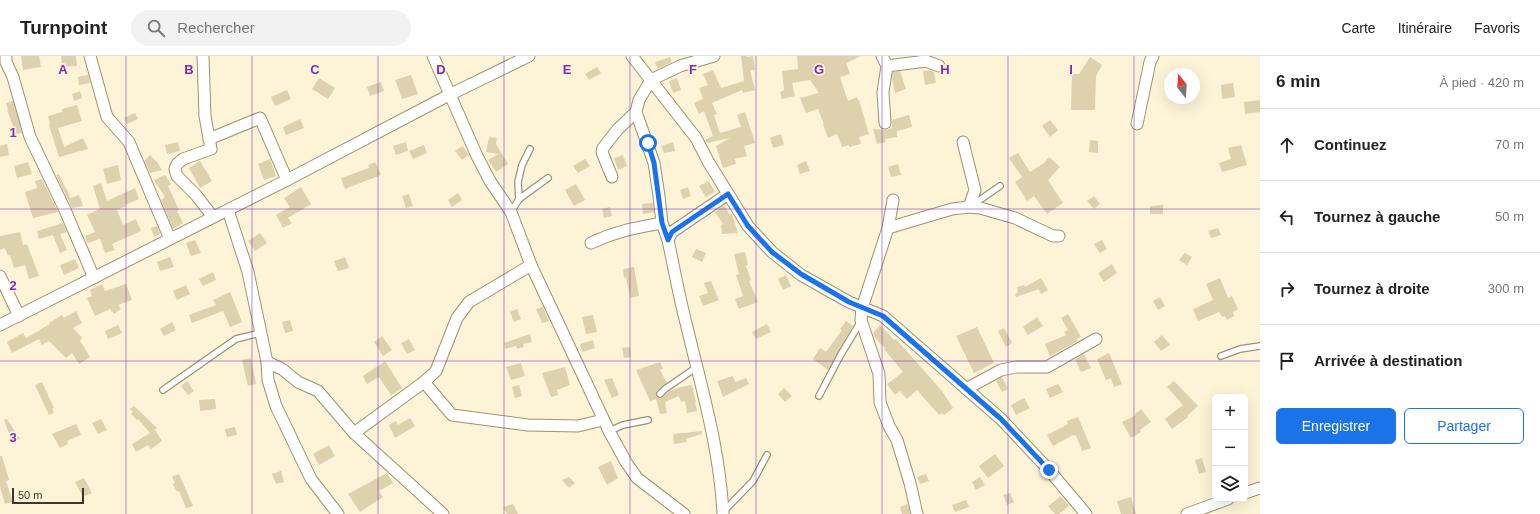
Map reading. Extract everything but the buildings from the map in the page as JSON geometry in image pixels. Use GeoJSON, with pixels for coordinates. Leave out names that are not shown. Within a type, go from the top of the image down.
{"type":"FeatureCollection","features":[{"type":"Feature","properties":{"kind":"street"},"geometry":{"type":"LineString","coordinates":[[6,56],[6,62],[13,78],[30,137],[65,210],[94,278]]}},
{"type":"Feature","properties":{"kind":"street"},"geometry":{"type":"LineString","coordinates":[[90,56],[107,117],[129,142],[170,239]]}},
{"type":"Feature","properties":{"kind":"street"},"geometry":{"type":"LineString","coordinates":[[203,56],[205,116],[211,149],[183,159],[177,164],[175,169],[177,176],[196,195],[213,217]]}},
{"type":"Feature","properties":{"kind":"street"},"geometry":{"type":"LineString","coordinates":[[433,56],[477,156],[490,181],[511,212],[531,265],[603,420],[626,462],[638,478],[684,514]]}},
{"type":"Feature","properties":{"kind":"street"},"geometry":{"type":"LineString","coordinates":[[0,325],[529,56]]}},
{"type":"Feature","properties":{"kind":"street"},"geometry":{"type":"LineString","coordinates":[[632,56],[696,138],[748,226],[772,252],[801,274],[849,302],[883,316],[1001,419],[1044,464],[1086,514]]}},
{"type":"Feature","properties":{"kind":"street"},"geometry":{"type":"LineString","coordinates":[[612,177],[602,152],[603,148],[618,129],[636,112],[639,100],[652,80],[680,66],[714,56]]}},
{"type":"Feature","properties":{"kind":"street"},"geometry":{"type":"LineString","coordinates":[[1137,124],[1150,62],[1153,56]]}},
{"type":"Feature","properties":{"kind":"street"},"geometry":{"type":"LineString","coordinates":[[885,123],[883,92],[885,61],[926,61],[939,66]]}},
{"type":"Feature","properties":{"kind":"street"},"geometry":{"type":"LineString","coordinates":[[636,112],[654,163],[662,223],[668,240],[685,322],[708,412],[722,497],[723,513]]}},
{"type":"Feature","properties":{"kind":"street"},"geometry":{"type":"LineString","coordinates":[[209,139],[260,118],[287,180]]}},
{"type":"Feature","properties":{"kind":"street"},"geometry":{"type":"LineString","coordinates":[[963,142],[975,190],[969,207]]}},
{"type":"Feature","properties":{"kind":"street"},"geometry":{"type":"LineString","coordinates":[[668,240],[672,232],[728,194]]}},
{"type":"Feature","properties":{"kind":"street"},"geometry":{"type":"LineString","coordinates":[[893,200],[888,228],[862,308],[861,320],[879,374],[880,402],[889,426],[897,440],[917,514]]}},
{"type":"Feature","properties":{"kind":"street"},"geometry":{"type":"LineString","coordinates":[[888,228],[952,209],[969,207],[980,208],[1016,218],[1053,236],[1059,236]]}},
{"type":"Feature","properties":{"kind":"street"},"geometry":{"type":"LineString","coordinates":[[228,210],[248,272],[267,362],[268,380],[276,406],[311,479],[338,514]]}},
{"type":"Feature","properties":{"kind":"street"},"geometry":{"type":"LineString","coordinates":[[591,243],[606,235],[662,223]]}},
{"type":"Feature","properties":{"kind":"street"},"geometry":{"type":"LineString","coordinates":[[354,433],[436,372],[457,318],[468,302],[531,265]]}},
{"type":"Feature","properties":{"kind":"street"},"geometry":{"type":"LineString","coordinates":[[0,276],[18,316]]}},
{"type":"Feature","properties":{"kind":"street"},"geometry":{"type":"LineString","coordinates":[[966,389],[1001,370],[1016,367],[1046,367],[1096,339]]}},
{"type":"Feature","properties":{"kind":"street"},"geometry":{"type":"LineString","coordinates":[[267,362],[282,369],[298,382],[318,392],[354,433],[443,514]]}},
{"type":"Feature","properties":{"kind":"street"},"geometry":{"type":"LineString","coordinates":[[424,382],[452,415],[528,425],[578,426],[603,420]]}},
{"type":"Feature","properties":{"kind":"street"},"geometry":{"type":"LineString","coordinates":[[1248,492],[1260,488]]}},
{"type":"Feature","properties":{"kind":"street"},"geometry":{"type":"LineString","coordinates":[[1187,514],[1220,502]]}},
{"type":"Feature","properties":{"kind":"lane"},"geometry":{"type":"LineString","coordinates":[[519,199],[518,182],[522,165],[530,149]]}},
{"type":"Feature","properties":{"kind":"lane"},"geometry":{"type":"LineString","coordinates":[[511,212],[519,199],[548,178]]}},
{"type":"Feature","properties":{"kind":"lane"},"geometry":{"type":"LineString","coordinates":[[969,207],[1000,186]]}},
{"type":"Feature","properties":{"kind":"lane"},"geometry":{"type":"LineString","coordinates":[[819,396],[861,320]]}},
{"type":"Feature","properties":{"kind":"lane"},"geometry":{"type":"LineString","coordinates":[[163,390],[236,339],[260,333]]}},
{"type":"Feature","properties":{"kind":"lane"},"geometry":{"type":"LineString","coordinates":[[1221,356],[1240,349],[1260,346]]}},
{"type":"Feature","properties":{"kind":"lane"},"geometry":{"type":"LineString","coordinates":[[660,394],[697,367]]}},
{"type":"Feature","properties":{"kind":"lane"},"geometry":{"type":"LineString","coordinates":[[609,430],[622,425],[648,420]]}},
{"type":"Feature","properties":{"kind":"lane"},"geometry":{"type":"LineString","coordinates":[[723,513],[753,481],[767,455]]}},
{"type":"Feature","properties":{"kind":"route"},"geometry":{"type":"LineString","coordinates":[[648,143],[654,163],[662,223],[668,240],[672,232],[728,194],[748,226],[772,252],[801,274],[849,302],[883,316],[1001,419],[1049,470]]}}]}
